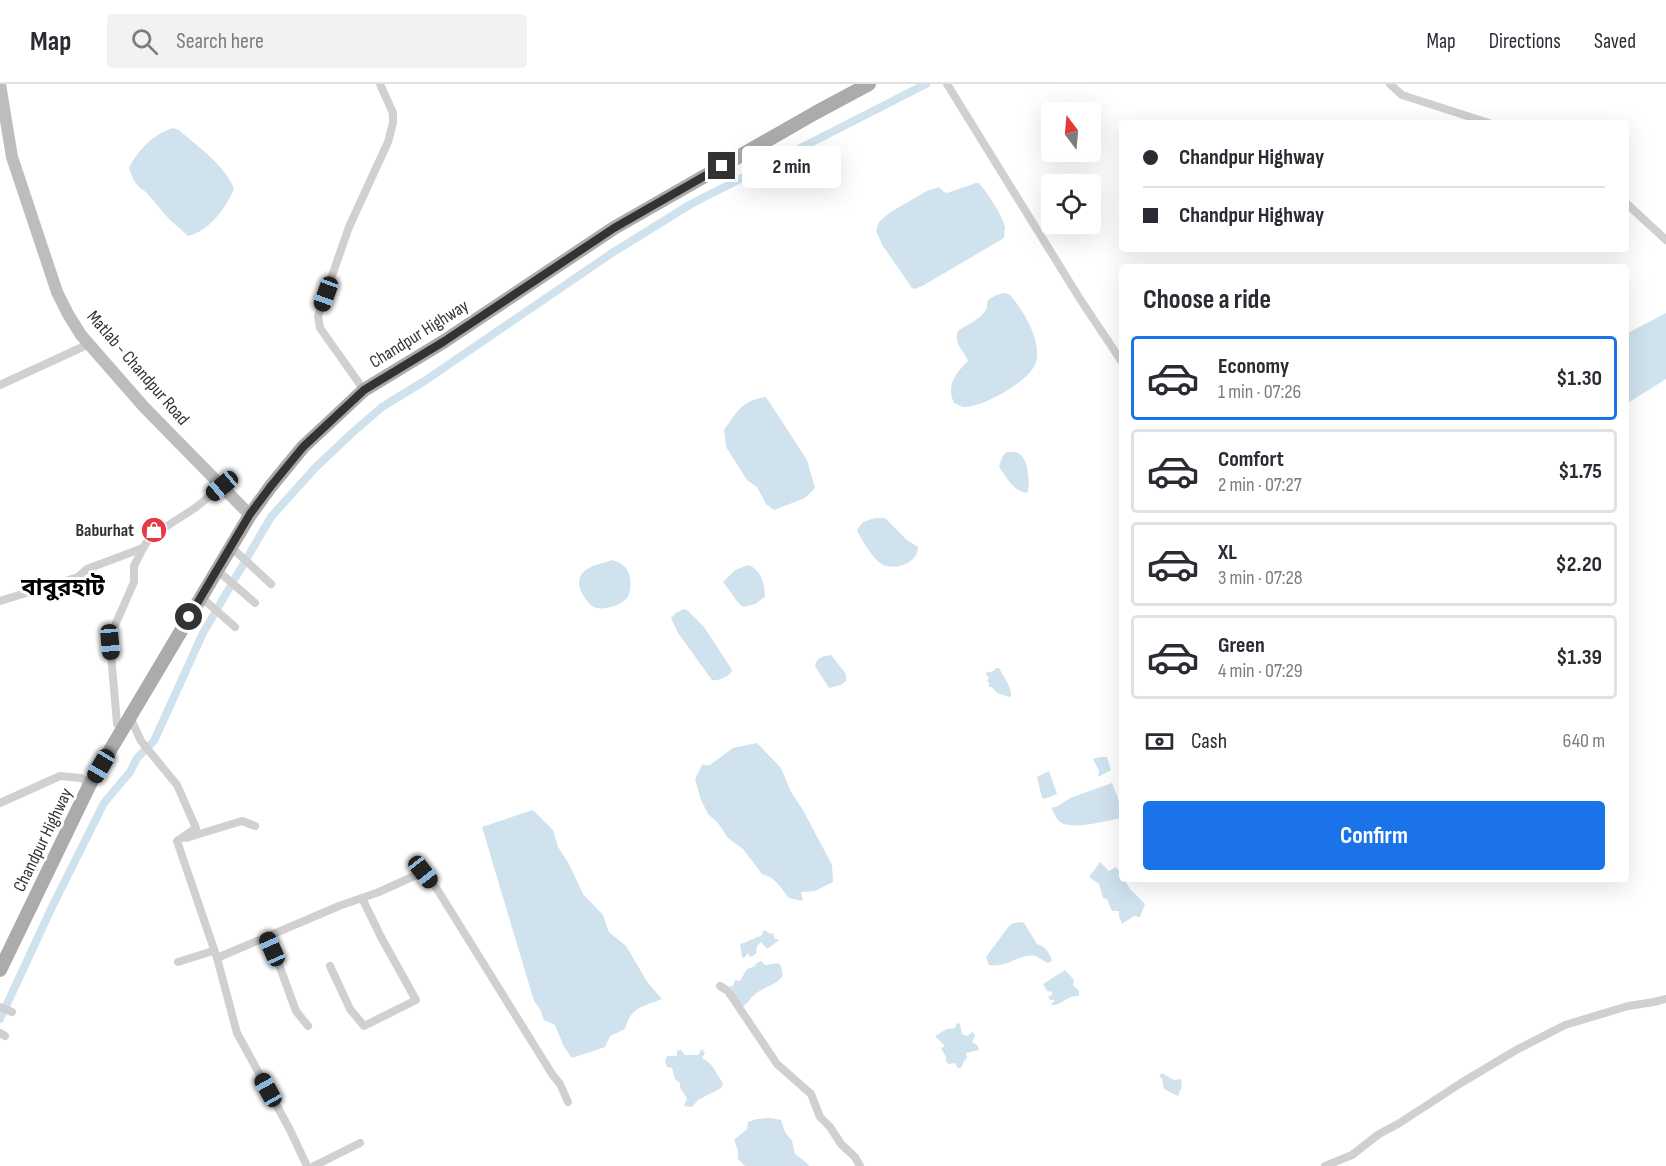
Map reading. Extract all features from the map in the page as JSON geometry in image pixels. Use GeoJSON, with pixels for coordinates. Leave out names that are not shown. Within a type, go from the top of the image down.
{"type":"FeatureCollection","features":[{"type":"Feature","properties":{"kind":"main road","name":"Matlab - Chandpur Road"},"geometry":{"type":"LineString","coordinates":[[0,84],[12,157],[57,292],[81,335],[144,407],[250,514]]}},
{"type":"Feature","properties":{"kind":"main road","name":"Chandpur Highway"},"geometry":{"type":"LineString","coordinates":[[0,970],[90,784],[217,570],[236,551],[250,514],[303,447],[364,390],[443,342],[614,228],[869,84]]}},
{"type":"Feature","properties":{"kind":"street"},"geometry":{"type":"LineString","coordinates":[[364,390],[320,328],[318,316],[350,227],[388,142],[393,123],[393,112],[380,84]]}},
{"type":"Feature","properties":{"kind":"street"},"geometry":{"type":"LineString","coordinates":[[1390,84],[1402,95],[1480,120]]}},
{"type":"Feature","properties":{"kind":"street"},"geometry":{"type":"LineString","coordinates":[[949,87],[1080,299],[1119,358]]}},
{"type":"Feature","properties":{"kind":"street"},"geometry":{"type":"LineString","coordinates":[[1629,206],[1664,235]]}},
{"type":"Feature","properties":{"kind":"street"},"geometry":{"type":"LineString","coordinates":[[0,385],[89,344]]}},
{"type":"Feature","properties":{"kind":"street"},"geometry":{"type":"LineString","coordinates":[[122,730],[117,724],[110,642],[134,582],[134,566],[150,537],[195,508],[222,486]]}},
{"type":"Feature","properties":{"kind":"street"},"geometry":{"type":"LineString","coordinates":[[0,601],[78,577],[87,569],[143,548]]}},
{"type":"Feature","properties":{"kind":"street"},"geometry":{"type":"LineString","coordinates":[[236,551],[271,585]]}},
{"type":"Feature","properties":{"kind":"street"},"geometry":{"type":"LineString","coordinates":[[217,570],[255,603]]}},
{"type":"Feature","properties":{"kind":"street"},"geometry":{"type":"LineString","coordinates":[[201,597],[236,627]]}},
{"type":"Feature","properties":{"kind":"street"},"geometry":{"type":"LineString","coordinates":[[130,717],[141,741],[177,785],[196,828],[177,841]]}},
{"type":"Feature","properties":{"kind":"street"},"geometry":{"type":"LineString","coordinates":[[0,803],[60,776],[81,778],[90,784]]}},
{"type":"Feature","properties":{"kind":"street"},"geometry":{"type":"LineString","coordinates":[[177,841],[242,821],[255,826]]}},
{"type":"Feature","properties":{"kind":"street"},"geometry":{"type":"LineString","coordinates":[[177,841],[215,954],[237,1034],[289,1128],[303,1164]]}},
{"type":"Feature","properties":{"kind":"street"},"geometry":{"type":"LineString","coordinates":[[178,962],[215,954],[267,937],[423,872],[560,1084],[568,1102]]}},
{"type":"Feature","properties":{"kind":"street"},"geometry":{"type":"LineString","coordinates":[[330,966],[350,1009],[364,1026],[416,1000],[362,898]]}},
{"type":"Feature","properties":{"kind":"street"},"geometry":{"type":"LineString","coordinates":[[267,937],[296,1011],[308,1026]]}},
{"type":"Feature","properties":{"kind":"street"},"geometry":{"type":"LineString","coordinates":[[720,986],[728,991],[777,1064],[811,1094],[820,1117],[830,1126],[841,1144],[860,1166]]}},
{"type":"Feature","properties":{"kind":"street"},"geometry":{"type":"LineString","coordinates":[[1325,1166],[1352,1155],[1379,1134],[1461,1083],[1518,1049],[1565,1025],[1628,1005],[1666,999]]}},
{"type":"Feature","properties":{"kind":"street"},"geometry":{"type":"LineString","coordinates":[[0,1007],[12,1012]]}},
{"type":"Feature","properties":{"kind":"street"},"geometry":{"type":"LineString","coordinates":[[314,1166],[360,1143]]}},
{"type":"Feature","properties":{"kind":"water"},"geometry":{"type":"Polygon","coordinates":[[[173,128],[179,130],[218,164],[234,189],[216,218],[203,229],[188,236],[140,188],[134,181],[129,168],[147,144],[159,134],[173,128]]]}},
{"type":"Feature","properties":{"kind":"water"},"geometry":{"type":"Polygon","coordinates":[[[979,183],[986,192],[1002,217],[1005,228],[1004,238],[924,285],[912,288],[883,246],[876,231],[879,222],[889,213],[927,191],[939,187],[947,193],[979,183]]]}},
{"type":"Feature","properties":{"kind":"water"},"geometry":{"type":"Polygon","coordinates":[[[1003,293],[1009,294],[1014,300],[1030,326],[1036,345],[1036,362],[1025,377],[1005,392],[981,403],[963,407],[954,403],[951,391],[953,380],[968,361],[957,340],[958,331],[982,315],[990,298],[1003,293]]]}},
{"type":"Feature","properties":{"kind":"water"},"geometry":{"type":"Polygon","coordinates":[[[1666,313],[1666,379],[1629,402],[1629,332],[1666,313]]]}},
{"type":"Feature","properties":{"kind":"water"},"geometry":{"type":"Polygon","coordinates":[[[766,397],[807,460],[815,488],[805,498],[774,510],[766,504],[757,487],[747,480],[726,447],[724,430],[746,404],[766,397]]]}},
{"type":"Feature","properties":{"kind":"water"},"geometry":{"type":"Polygon","coordinates":[[[1007,452],[1018,453],[1025,462],[1029,485],[1027,493],[1014,487],[999,467],[1002,457],[1007,452]]]}},
{"type":"Feature","properties":{"kind":"water"},"geometry":{"type":"Polygon","coordinates":[[[885,518],[907,540],[918,547],[914,558],[904,565],[891,567],[885,566],[874,557],[857,530],[863,522],[885,518]]]}},
{"type":"Feature","properties":{"kind":"water"},"geometry":{"type":"Polygon","coordinates":[[[612,560],[622,565],[629,573],[629,595],[615,606],[596,608],[582,593],[580,579],[589,568],[612,560]]]}},
{"type":"Feature","properties":{"kind":"water"},"geometry":{"type":"Polygon","coordinates":[[[748,565],[756,570],[761,578],[765,597],[755,604],[743,607],[723,582],[735,570],[748,565]]]}},
{"type":"Feature","properties":{"kind":"water"},"geometry":{"type":"Polygon","coordinates":[[[684,609],[704,627],[731,668],[732,671],[726,677],[712,680],[678,633],[671,618],[684,609]]]}},
{"type":"Feature","properties":{"kind":"water"},"geometry":{"type":"Polygon","coordinates":[[[831,655],[846,674],[846,681],[829,688],[815,666],[821,658],[831,655]]]}},
{"type":"Feature","properties":{"kind":"water"},"geometry":{"type":"Polygon","coordinates":[[[999,668],[1009,685],[1011,696],[1009,697],[989,687],[987,681],[989,678],[985,673],[994,671],[999,668]]]}},
{"type":"Feature","properties":{"kind":"water"},"geometry":{"type":"Polygon","coordinates":[[[757,743],[781,768],[791,792],[832,865],[833,882],[815,891],[801,892],[803,901],[789,898],[774,880],[762,874],[743,849],[728,838],[718,823],[708,814],[701,800],[695,779],[702,765],[710,765],[733,748],[757,743]]]}},
{"type":"Feature","properties":{"kind":"water"},"geometry":{"type":"Polygon","coordinates":[[[1107,757],[1111,770],[1098,777],[1099,771],[1093,759],[1107,757]]]}},
{"type":"Feature","properties":{"kind":"water"},"geometry":{"type":"Polygon","coordinates":[[[1049,771],[1057,794],[1044,799],[1037,777],[1049,771]]]}},
{"type":"Feature","properties":{"kind":"water"},"geometry":{"type":"Polygon","coordinates":[[[1112,783],[1119,803],[1119,819],[1080,825],[1065,824],[1059,821],[1051,808],[1070,798],[1112,783]]]}},
{"type":"Feature","properties":{"kind":"water"},"geometry":{"type":"Polygon","coordinates":[[[533,810],[553,830],[558,847],[583,894],[603,915],[609,932],[626,946],[648,983],[662,999],[634,1012],[625,1029],[610,1036],[605,1047],[572,1058],[564,1047],[555,1025],[544,1020],[534,1001],[482,827],[533,810]]]}},
{"type":"Feature","properties":{"kind":"water"},"geometry":{"type":"Polygon","coordinates":[[[1100,862],[1109,871],[1116,867],[1119,871],[1119,882],[1126,882],[1145,904],[1140,917],[1134,916],[1122,924],[1119,911],[1112,911],[1107,899],[1103,898],[1099,884],[1089,877],[1100,862]]]}},
{"type":"Feature","properties":{"kind":"water"},"geometry":{"type":"Polygon","coordinates":[[[1024,923],[1037,944],[1047,950],[1052,961],[1048,963],[1035,956],[1030,956],[1002,964],[989,965],[986,957],[1009,926],[1024,923]]]}},
{"type":"Feature","properties":{"kind":"water"},"geometry":{"type":"Polygon","coordinates":[[[764,930],[773,933],[778,941],[767,949],[761,942],[757,946],[756,954],[750,957],[748,953],[744,958],[742,957],[740,944],[761,936],[764,930]]]}},
{"type":"Feature","properties":{"kind":"water"},"geometry":{"type":"Polygon","coordinates":[[[761,961],[765,965],[778,963],[783,976],[757,993],[742,1007],[730,986],[733,986],[735,980],[740,981],[747,969],[756,966],[755,964],[761,961]]]}},
{"type":"Feature","properties":{"kind":"water"},"geometry":{"type":"Polygon","coordinates":[[[1065,970],[1074,980],[1073,985],[1079,991],[1079,996],[1052,1005],[1054,1000],[1050,1000],[1048,996],[1052,995],[1052,992],[1047,991],[1043,984],[1065,970]]]}},
{"type":"Feature","properties":{"kind":"water"},"geometry":{"type":"Polygon","coordinates":[[[957,1023],[960,1024],[962,1034],[967,1036],[973,1032],[975,1036],[972,1042],[979,1050],[966,1053],[967,1058],[961,1068],[958,1068],[955,1063],[948,1064],[941,1048],[945,1046],[935,1036],[947,1029],[955,1028],[957,1023]]]}},
{"type":"Feature","properties":{"kind":"water"},"geometry":{"type":"Polygon","coordinates":[[[702,1049],[705,1053],[702,1058],[712,1066],[723,1083],[721,1088],[698,1100],[692,1107],[684,1106],[687,1098],[680,1088],[680,1083],[675,1079],[672,1068],[667,1067],[665,1061],[667,1056],[677,1056],[677,1051],[681,1050],[685,1055],[698,1055],[702,1049]]]}},
{"type":"Feature","properties":{"kind":"water"},"geometry":{"type":"Polygon","coordinates":[[[1162,1073],[1174,1080],[1181,1079],[1182,1086],[1178,1096],[1164,1089],[1162,1078],[1159,1077],[1162,1073]]]}},
{"type":"Feature","properties":{"kind":"water"},"geometry":{"type":"Polygon","coordinates":[[[770,1118],[781,1120],[785,1132],[792,1141],[795,1154],[809,1166],[745,1166],[738,1159],[738,1150],[734,1140],[747,1129],[748,1122],[770,1118]]]}},
{"type":"Feature","properties":{"kind":"waterway"},"geometry":{"type":"LineString","coordinates":[[0,1019],[104,803],[130,772],[137,758],[154,741],[203,633],[271,517],[315,468],[382,407],[426,380],[612,253],[691,204],[926,84]]}},
{"type":"Feature","properties":{"kind":"place","name":"Baburhat"},"geometry":{"type":"Point","coordinates":[154,530]}},
{"type":"Feature","properties":{"kind":"district","name":"বাবুরহাট"},"geometry":{"type":"Point","coordinates":[63,587]}},
{"type":"Feature","properties":{"kind":"route"},"geometry":{"type":"LineString","coordinates":[[189,617],[250,514],[271,486],[303,447],[364,390],[443,342],[614,228],[722,166]]}}]}
